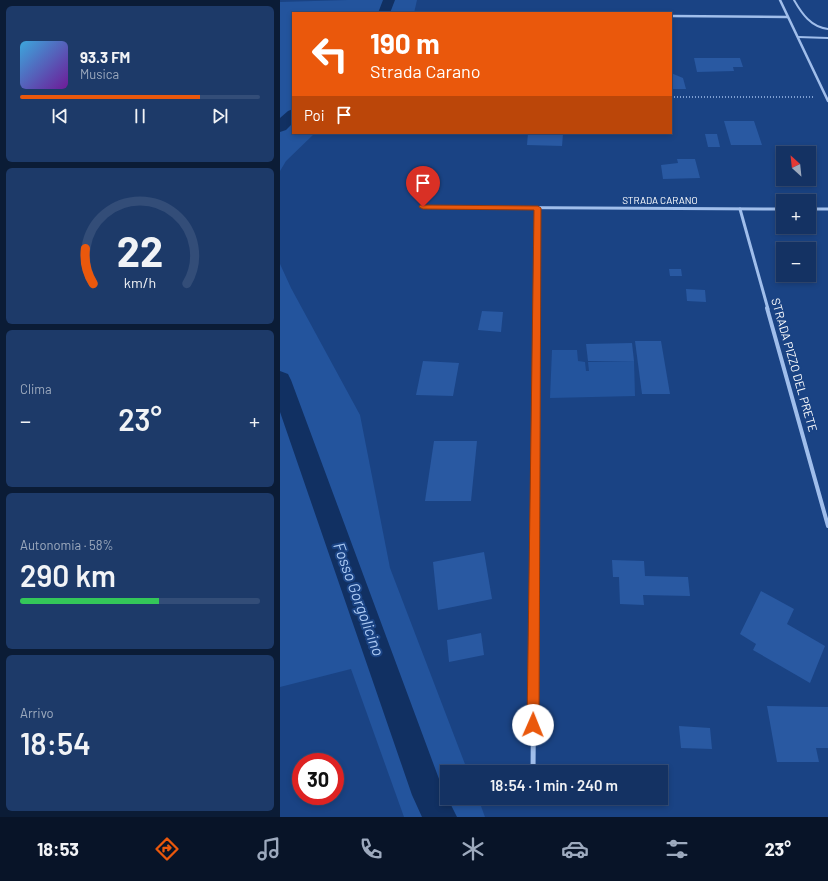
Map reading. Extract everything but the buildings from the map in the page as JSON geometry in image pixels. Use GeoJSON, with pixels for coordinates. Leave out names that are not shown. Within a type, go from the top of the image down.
{"type":"FeatureCollection","features":[{"type":"Feature","properties":{"kind":"street"},"geometry":{"type":"LineString","coordinates":[[780,0],[828,101]]}},
{"type":"Feature","properties":{"kind":"street"},"geometry":{"type":"LineString","coordinates":[[672,16],[788,17]]}},
{"type":"Feature","properties":{"kind":"street","name":"STRADA CARANO"},"geometry":{"type":"LineString","coordinates":[[423,207],[776,209]]}},
{"type":"Feature","properties":{"kind":"street"},"geometry":{"type":"LineString","coordinates":[[532,765],[538,208]]}},
{"type":"Feature","properties":{"kind":"street","name":"STRADA PIZZO DEL PRETE"},"geometry":{"type":"LineString","coordinates":[[740,209],[828,526]]}},
{"type":"Feature","properties":{"kind":"street"},"geometry":{"type":"LineString","coordinates":[[816,209],[828,210]]}},
{"type":"Feature","properties":{"kind":"lane"},"geometry":{"type":"LineString","coordinates":[[794,0],[800,12],[810,22],[821,29],[828,29]]}},
{"type":"Feature","properties":{"kind":"lane"},"geometry":{"type":"LineString","coordinates":[[820,38],[821,29]]}},
{"type":"Feature","properties":{"kind":"lane"},"geometry":{"type":"LineString","coordinates":[[798,37],[828,38]]}},
{"type":"Feature","properties":{"kind":"path"},"geometry":{"type":"LineString","coordinates":[[672,97],[826,98]]}},
{"type":"Feature","properties":{"kind":"shaded area"},"geometry":{"type":"Polygon","coordinates":[[[417,0],[414,12],[292,12],[292,134],[314,134],[286,161],[280,171],[280,2],[417,0]]]}},
{"type":"Feature","properties":{"kind":"shaded area"},"geometry":{"type":"Polygon","coordinates":[[[280,264],[291,288],[360,415],[390,568],[465,765],[440,765],[440,805],[481,805],[485,817],[404,817],[351,669],[280,687],[280,264]]]}},
{"type":"Feature","properties":{"kind":"shaded area"},"geometry":{"type":"Polygon","coordinates":[[[552,350],[577,350],[578,361],[585,362],[586,371],[589,371],[588,362],[634,361],[635,396],[550,398],[552,350]]]}},
{"type":"Feature","properties":{"kind":"waterway","name":"Fosso Gorgolicino"},"geometry":{"type":"LineString","coordinates":[[384,12],[389,0]]}},
{"type":"Feature","properties":{"kind":"waterway","name":"Fosso Gorgolicino"},"geometry":{"type":"LineString","coordinates":[[280,127],[292,115]]}},
{"type":"Feature","properties":{"kind":"waterway","name":"Fosso Gorgolicino"},"geometry":{"type":"LineString","coordinates":[[280,380],[429,795],[440,817]]}},
{"type":"Feature","properties":{"kind":"route"},"geometry":{"type":"LineString","coordinates":[[423,207],[538,208],[533,725]]}}]}
